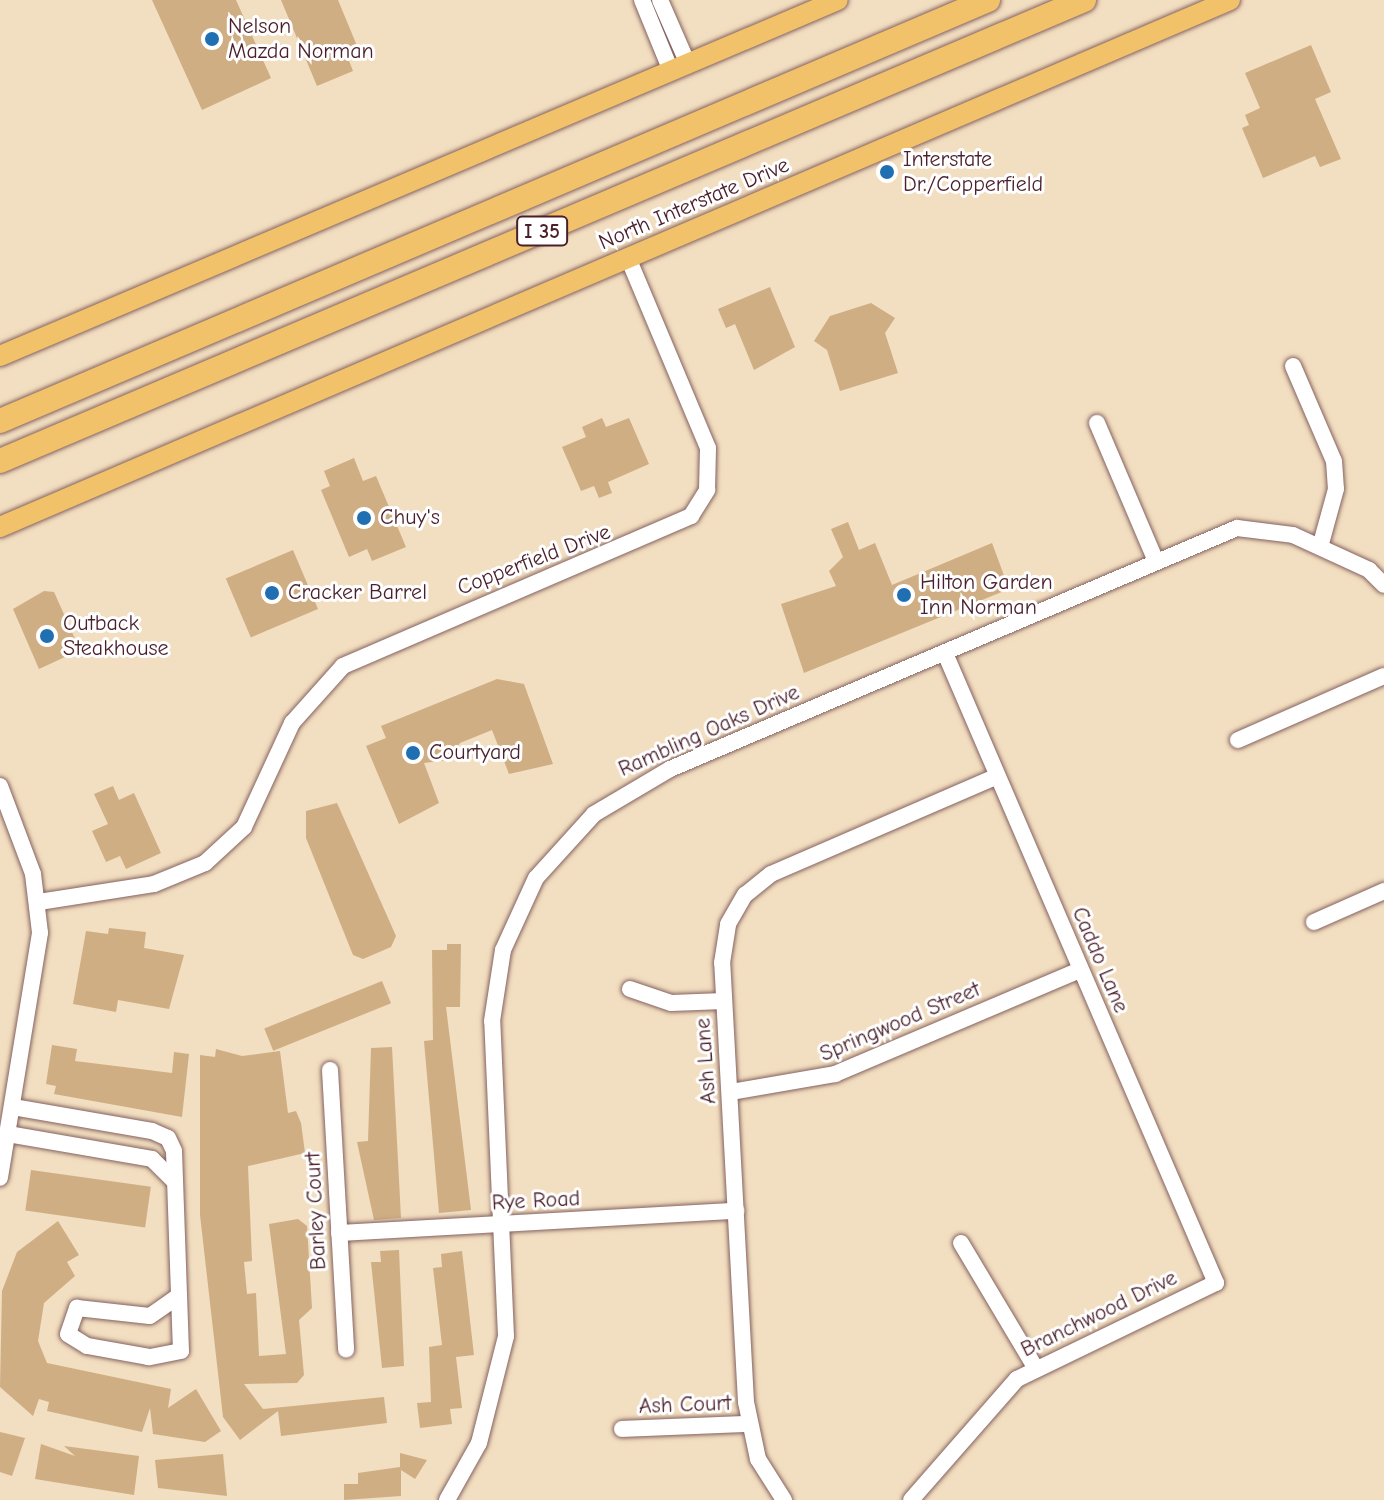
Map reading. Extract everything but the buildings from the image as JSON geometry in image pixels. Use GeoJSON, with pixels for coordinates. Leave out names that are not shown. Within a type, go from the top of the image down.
{"type":"FeatureCollection","features":[{"type":"Feature","properties":{"kind":"highway","name":"I 35"},"geometry":{"type":"LineString","coordinates":[[0,421],[988,0]]}},
{"type":"Feature","properties":{"kind":"highway","name":"I 35"},"geometry":{"type":"LineString","coordinates":[[0,461],[1084,0]]}},
{"type":"Feature","properties":{"kind":"main road"},"geometry":{"type":"LineString","coordinates":[[0,356],[838,0]]}},
{"type":"Feature","properties":{"kind":"main road","name":"North Interstate Drive"},"geometry":{"type":"LineString","coordinates":[[0,527],[1230,0]]}},
{"type":"Feature","properties":{"kind":"street"},"geometry":{"type":"LineString","coordinates":[[642,0],[680,68]]}},
{"type":"Feature","properties":{"kind":"street"},"geometry":{"type":"LineString","coordinates":[[660,0],[680,68]]}},
{"type":"Feature","properties":{"kind":"street","name":"Copperfield Drive"},"geometry":{"type":"LineString","coordinates":[[39,902],[154,884],[205,863],[244,827],[292,723],[343,666],[691,516],[707,490],[708,448],[628,258]]}},
{"type":"Feature","properties":{"kind":"street"},"geometry":{"type":"LineString","coordinates":[[1293,366],[1334,461],[1336,489],[1320,547]]}},
{"type":"Feature","properties":{"kind":"street"},"geometry":{"type":"LineString","coordinates":[[1097,423],[1156,561]]}},
{"type":"Feature","properties":{"kind":"street","name":"Rambling Oaks Drive"},"geometry":{"type":"LineString","coordinates":[[447,1500],[479,1443],[500,1376],[504,1226],[496,988],[521,904],[556,853],[638,784],[1156,561],[1246,527],[1320,547],[1384,585]]}},
{"type":"Feature","properties":{"kind":"street","name":"Caddo Lane"},"geometry":{"type":"LineString","coordinates":[[945,653],[1216,1283]]}},
{"type":"Feature","properties":{"kind":"street"},"geometry":{"type":"LineString","coordinates":[[1238,740],[1384,676]]}},
{"type":"Feature","properties":{"kind":"street","name":"Ash Lane"},"geometry":{"type":"LineString","coordinates":[[784,1500],[765,1476],[749,1424],[724,1001],[728,924],[759,882],[997,776]]}},
{"type":"Feature","properties":{"kind":"street"},"geometry":{"type":"LineString","coordinates":[[0,786],[39,902],[38,964],[0,1178]]}},
{"type":"Feature","properties":{"kind":"street"},"geometry":{"type":"LineString","coordinates":[[1314,922],[1384,891]]}},
{"type":"Feature","properties":{"kind":"street","name":"Springwood Street"},"geometry":{"type":"LineString","coordinates":[[731,1092],[835,1074],[1080,970]]}},
{"type":"Feature","properties":{"kind":"street"},"geometry":{"type":"LineString","coordinates":[[630,989],[671,1003],[724,1001]]}},
{"type":"Feature","properties":{"kind":"street","name":"Barley Court"},"geometry":{"type":"LineString","coordinates":[[330,1070],[346,1350]]}},
{"type":"Feature","properties":{"kind":"street"},"geometry":{"type":"LineString","coordinates":[[13,1107],[162,1134],[174,1151],[177,1297],[186,1333],[177,1356],[87,1346],[68,1334],[77,1308],[150,1316],[177,1297]]}},
{"type":"Feature","properties":{"kind":"street"},"geometry":{"type":"LineString","coordinates":[[8,1134],[152,1159],[174,1181]]}},
{"type":"Feature","properties":{"kind":"street","name":"Rye Road"},"geometry":{"type":"LineString","coordinates":[[339,1233],[736,1211]]}},
{"type":"Feature","properties":{"kind":"street"},"geometry":{"type":"LineString","coordinates":[[961,1243],[1035,1367]]}},
{"type":"Feature","properties":{"kind":"street","name":"Branchwood Drive"},"geometry":{"type":"LineString","coordinates":[[911,1500],[1001,1392],[1035,1367],[1216,1283]]}},
{"type":"Feature","properties":{"kind":"street","name":"Ash Court"},"geometry":{"type":"LineString","coordinates":[[622,1429],[749,1424]]}},
{"type":"Feature","properties":{"kind":"place","name":"Nelson Mazda Norman"},"geometry":{"type":"Point","coordinates":[212,39]}},
{"type":"Feature","properties":{"kind":"place","name":"Interstate Dr./Copperfield"},"geometry":{"type":"Point","coordinates":[887,172]}},
{"type":"Feature","properties":{"kind":"place","name":"Chuy's"},"geometry":{"type":"Point","coordinates":[364,518]}},
{"type":"Feature","properties":{"kind":"place","name":"Cracker Barrel"},"geometry":{"type":"Point","coordinates":[272,593]}},
{"type":"Feature","properties":{"kind":"place","name":"Hilton Garden Inn Norman"},"geometry":{"type":"Point","coordinates":[904,595]}},
{"type":"Feature","properties":{"kind":"place","name":"Outback Steakhouse"},"geometry":{"type":"Point","coordinates":[47,636]}},
{"type":"Feature","properties":{"kind":"place","name":"Courtyard"},"geometry":{"type":"Point","coordinates":[413,753]}}]}
